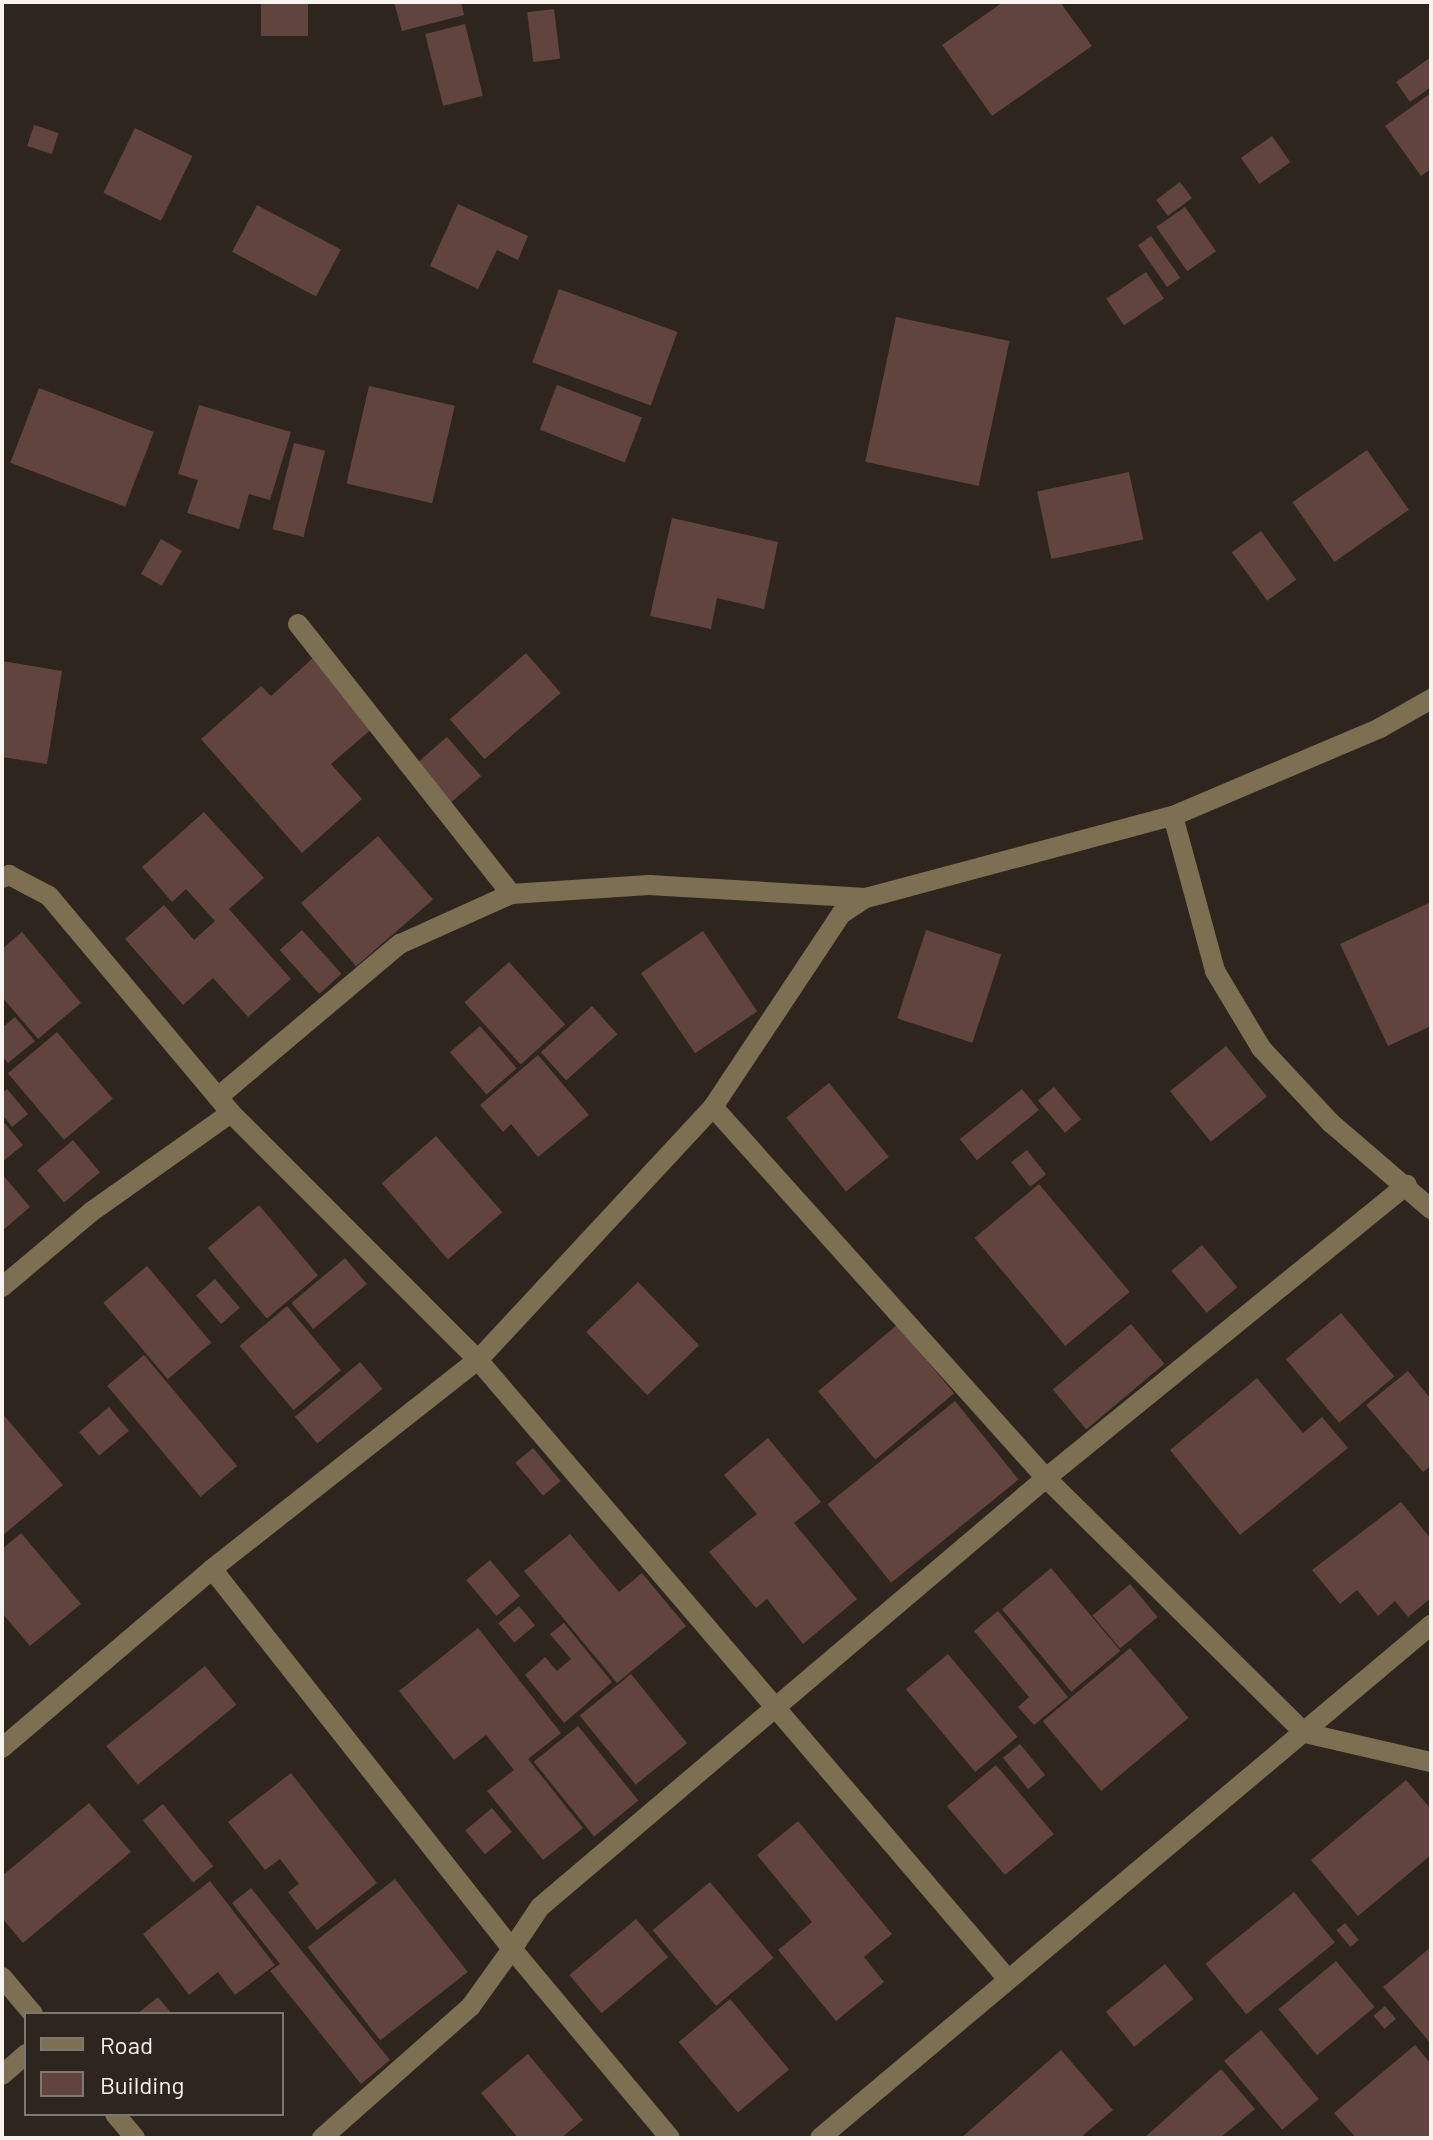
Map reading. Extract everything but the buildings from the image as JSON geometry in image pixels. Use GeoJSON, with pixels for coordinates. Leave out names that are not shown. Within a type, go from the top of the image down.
{"type":"FeatureCollection","features":[{"type":"Feature","properties":{"kind":"street"},"geometry":{"type":"LineString","coordinates":[[298,624],[511,894]]}},
{"type":"Feature","properties":{"kind":"street"},"geometry":{"type":"LineString","coordinates":[[2,1287],[224,1105],[400,944],[511,894],[649,885],[866,898],[1173,816],[1380,728],[1431,699]]}},
{"type":"Feature","properties":{"kind":"street"},"geometry":{"type":"LineString","coordinates":[[1173,816],[1215,971],[1261,1048],[1331,1123],[1407,1185],[1431,1209]]}},
{"type":"Feature","properties":{"kind":"street"},"geometry":{"type":"LineString","coordinates":[[2,878],[9,875],[49,896],[224,1105],[478,1360],[1007,1978]]}},
{"type":"Feature","properties":{"kind":"street"},"geometry":{"type":"LineString","coordinates":[[2,1748],[212,1569],[478,1360],[713,1107],[832,925],[866,898]]}},
{"type":"Feature","properties":{"kind":"street"},"geometry":{"type":"LineString","coordinates":[[713,1107],[1046,1478],[1305,1733],[1431,1762]]}},
{"type":"Feature","properties":{"kind":"street"},"geometry":{"type":"LineString","coordinates":[[322,2138],[471,2006],[540,1907],[1046,1478],[1407,1185]]}},
{"type":"Feature","properties":{"kind":"street"},"geometry":{"type":"LineString","coordinates":[[212,1569],[512,1949],[670,2138]]}},
{"type":"Feature","properties":{"kind":"street"},"geometry":{"type":"LineString","coordinates":[[820,2138],[1431,1625]]}},
{"type":"Feature","properties":{"kind":"street"},"geometry":{"type":"LineString","coordinates":[[2,1977],[31,2012]]}},
{"type":"Feature","properties":{"kind":"street"},"geometry":{"type":"LineString","coordinates":[[2,2075],[24,2056]]}},
{"type":"Feature","properties":{"kind":"street"},"geometry":{"type":"LineString","coordinates":[[117,2116],[135,2138]]}}]}
